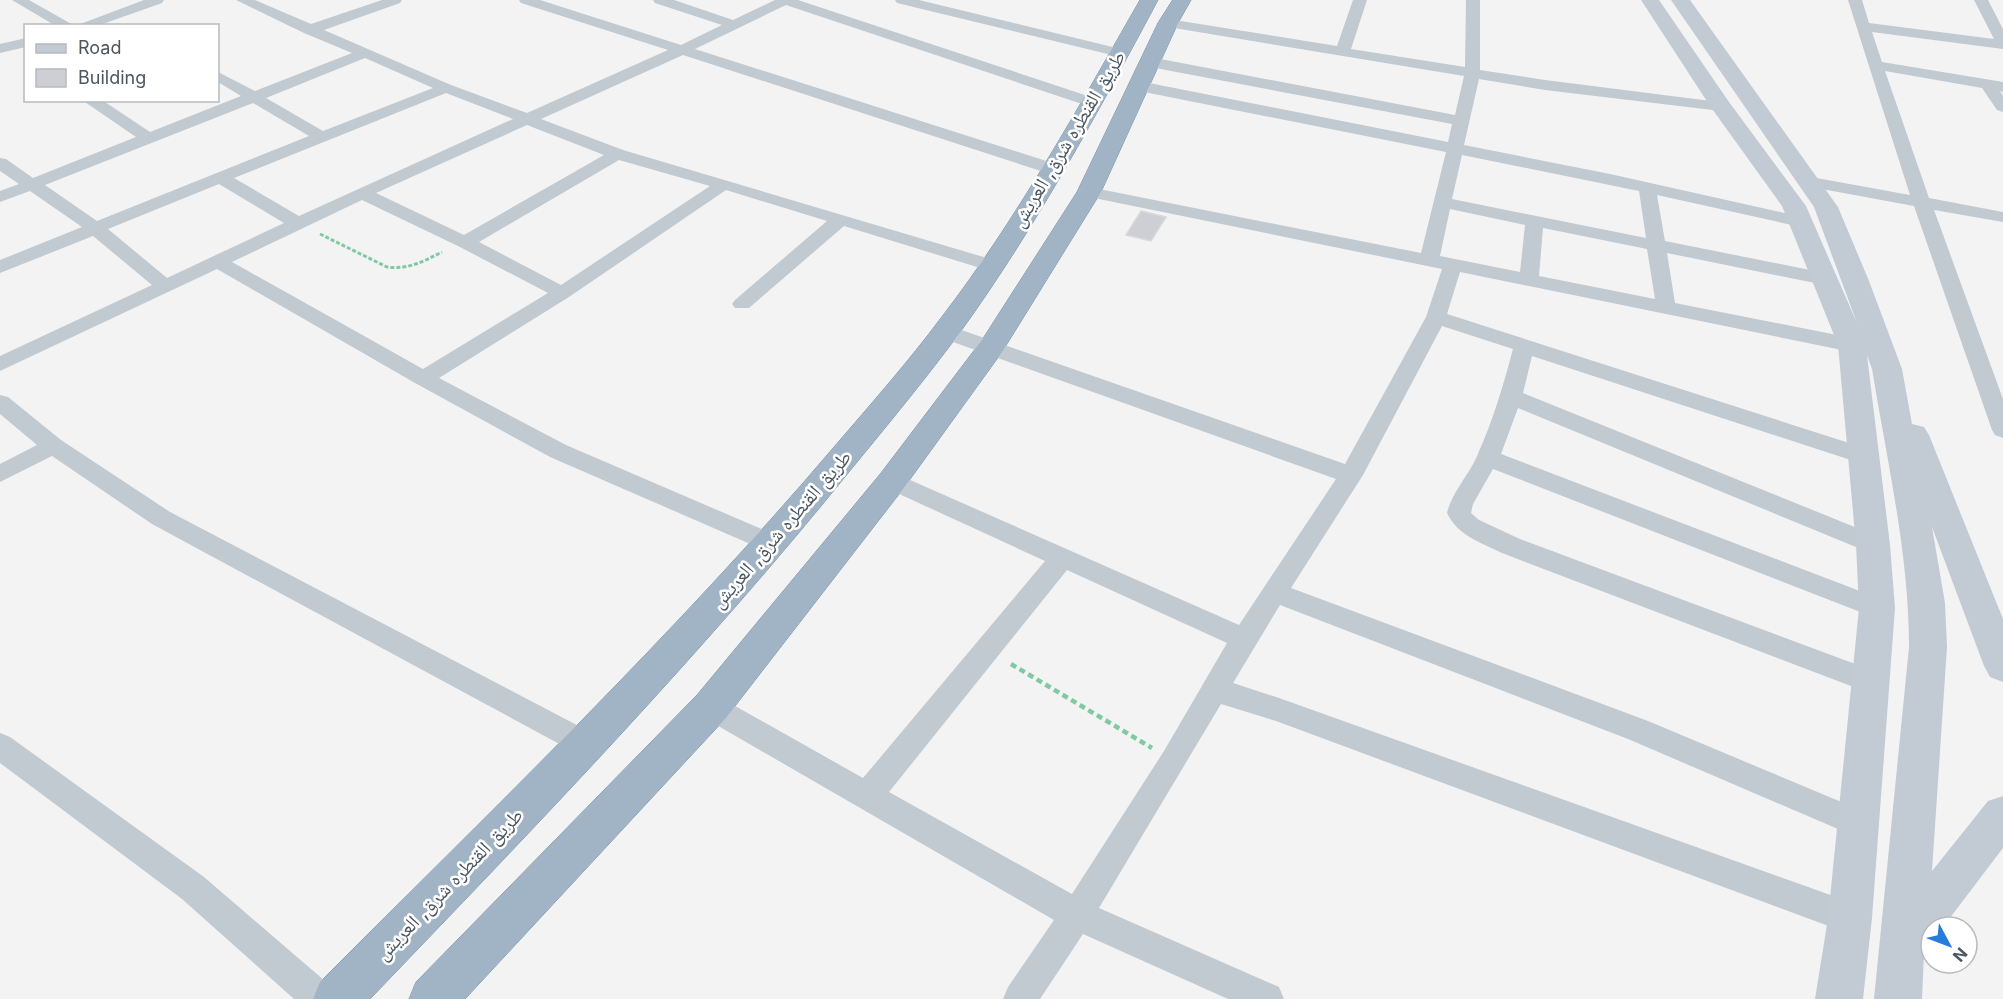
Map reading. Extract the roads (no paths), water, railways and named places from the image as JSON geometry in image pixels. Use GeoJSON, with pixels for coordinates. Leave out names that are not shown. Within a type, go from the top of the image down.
{"type":"FeatureCollection","features":[{"type":"Feature","properties":{"kind":"highway","name":"طريق القنطره شرق, العريش"},"geometry":{"type":"LineString","coordinates":[[433,999],[711,707],[892,481],[992,346],[1089,192],[1137,67],[1166,8]]}},
{"type":"Feature","properties":{"kind":"highway","name":"طريق القنطره شرق, العريش"},"geometry":{"type":"LineString","coordinates":[[337,999],[586,744],[771,544],[946,332],[1053,169],[1091,102],[1137,67]]}},
{"type":"Feature","properties":{"kind":"main road"},"geometry":{"type":"LineString","coordinates":[[1650,0],[1720,106],[1794,206],[1852,345],[1873,545],[1877,608],[1850,918],[1839,999]]}},
{"type":"Feature","properties":{"kind":"main road"},"geometry":{"type":"LineString","coordinates":[[1680,0],[1826,207],[2003,666]]}},
{"type":"Feature","properties":{"kind":"main road"},"geometry":{"type":"LineString","coordinates":[[1887,369],[1927,603],[1928,647],[1898,999]]}},
{"type":"Feature","properties":{"kind":"main road"},"geometry":{"type":"LineString","coordinates":[[1870,698],[1920,736]]}},
{"type":"Feature","properties":{"kind":"main road"},"geometry":{"type":"LineString","coordinates":[[1901,946],[2003,814]]}},
{"type":"Feature","properties":{"kind":"street"},"geometry":{"type":"LineString","coordinates":[[19,0],[64,24]]}},
{"type":"Feature","properties":{"kind":"street"},"geometry":{"type":"LineString","coordinates":[[88,24],[157,0]]}},
{"type":"Feature","properties":{"kind":"street"},"geometry":{"type":"LineString","coordinates":[[243,0],[446,88],[617,154],[990,265]]}},
{"type":"Feature","properties":{"kind":"street"},"geometry":{"type":"LineString","coordinates":[[309,30],[395,0]]}},
{"type":"Feature","properties":{"kind":"street"},"geometry":{"type":"LineString","coordinates":[[526,0],[1053,169]]}},
{"type":"Feature","properties":{"kind":"street"},"geometry":{"type":"LineString","coordinates":[[660,0],[734,25]]}},
{"type":"Feature","properties":{"kind":"street"},"geometry":{"type":"LineString","coordinates":[[0,364],[362,193],[684,49],[785,0],[1091,102]]}},
{"type":"Feature","properties":{"kind":"street"},"geometry":{"type":"LineString","coordinates":[[902,0],[1137,67],[1455,148],[1647,187],[1801,222]]}},
{"type":"Feature","properties":{"kind":"street"},"geometry":{"type":"LineString","coordinates":[[1342,52],[1360,0]]}},
{"type":"Feature","properties":{"kind":"street"},"geometry":{"type":"LineString","coordinates":[[1020,999],[1077,915],[1174,760],[1244,639],[1352,475],[1436,317],[1442,202],[1472,74],[1473,0]]}},
{"type":"Feature","properties":{"kind":"street"},"geometry":{"type":"LineString","coordinates":[[1855,0],[1921,201],[2003,430]]}},
{"type":"Feature","properties":{"kind":"street"},"geometry":{"type":"LineString","coordinates":[[1981,0],[2003,44]]}},
{"type":"Feature","properties":{"kind":"street"},"geometry":{"type":"LineString","coordinates":[[1166,8],[1342,52],[1472,74],[1720,106]]}},
{"type":"Feature","properties":{"kind":"street"},"geometry":{"type":"LineString","coordinates":[[105,18],[118,24]]}},
{"type":"Feature","properties":{"kind":"street"},"geometry":{"type":"LineString","coordinates":[[1863,26],[2003,44]]}},
{"type":"Feature","properties":{"kind":"street"},"geometry":{"type":"LineString","coordinates":[[4,48],[24,43]]}},
{"type":"Feature","properties":{"kind":"street"},"geometry":{"type":"LineString","coordinates":[[4,48],[24,58]]}},
{"type":"Feature","properties":{"kind":"street"},"geometry":{"type":"LineString","coordinates":[[0,197],[365,53]]}},
{"type":"Feature","properties":{"kind":"street"},"geometry":{"type":"LineString","coordinates":[[1875,65],[1995,85],[2003,107]]}},
{"type":"Feature","properties":{"kind":"street"},"geometry":{"type":"LineString","coordinates":[[1137,67],[1461,121]]}},
{"type":"Feature","properties":{"kind":"street"},"geometry":{"type":"LineString","coordinates":[[219,77],[322,136]]}},
{"type":"Feature","properties":{"kind":"street"},"geometry":{"type":"LineString","coordinates":[[0,267],[94,227],[446,88]]}},
{"type":"Feature","properties":{"kind":"street"},"geometry":{"type":"LineString","coordinates":[[93,102],[148,138]]}},
{"type":"Feature","properties":{"kind":"street"},"geometry":{"type":"LineString","coordinates":[[465,242],[617,154]]}},
{"type":"Feature","properties":{"kind":"street"},"geometry":{"type":"LineString","coordinates":[[0,163],[94,227],[164,285]]}},
{"type":"Feature","properties":{"kind":"street"},"geometry":{"type":"LineString","coordinates":[[219,177],[298,223]]}},
{"type":"Feature","properties":{"kind":"street"},"geometry":{"type":"LineString","coordinates":[[1810,182],[2003,217]]}},
{"type":"Feature","properties":{"kind":"street"},"geometry":{"type":"LineString","coordinates":[[423,378],[562,292],[724,184]]}},
{"type":"Feature","properties":{"kind":"street"},"geometry":{"type":"LineString","coordinates":[[1647,187],[1666,308]]}},
{"type":"Feature","properties":{"kind":"street"},"geometry":{"type":"LineString","coordinates":[[1089,192],[1852,345]]}},
{"type":"Feature","properties":{"kind":"street"},"geometry":{"type":"LineString","coordinates":[[362,193],[562,292]]}},
{"type":"Feature","properties":{"kind":"street"},"geometry":{"type":"LineString","coordinates":[[1442,202],[1826,279]]}},
{"type":"Feature","properties":{"kind":"street"},"geometry":{"type":"LineString","coordinates":[[742,304],[841,219]]}},
{"type":"Feature","properties":{"kind":"street"},"geometry":{"type":"LineString","coordinates":[[1529,281],[1534,221]]}},
{"type":"Feature","properties":{"kind":"street"},"geometry":{"type":"LineString","coordinates":[[217,261],[423,378],[558,451],[771,544]]}},
{"type":"Feature","properties":{"kind":"street"},"geometry":{"type":"LineString","coordinates":[[1436,317],[1863,456]]}},
{"type":"Feature","properties":{"kind":"street"},"geometry":{"type":"LineString","coordinates":[[946,332],[992,346],[1352,475]]}},
{"type":"Feature","properties":{"kind":"street"},"geometry":{"type":"LineString","coordinates":[[1524,345],[1511,397],[1488,459],[1461,504],[1459,513],[1463,521],[1470,527],[1511,546],[1870,698]]}},
{"type":"Feature","properties":{"kind":"street"},"geometry":{"type":"LineString","coordinates":[[1511,397],[1873,545]]}},
{"type":"Feature","properties":{"kind":"street"},"geometry":{"type":"LineString","coordinates":[[0,402],[53,446],[161,518],[586,744]]}},
{"type":"Feature","properties":{"kind":"street"},"geometry":{"type":"LineString","coordinates":[[0,474],[53,446]]}},
{"type":"Feature","properties":{"kind":"street"},"geometry":{"type":"LineString","coordinates":[[1488,459],[1599,499],[1877,608]]}},
{"type":"Feature","properties":{"kind":"street"},"geometry":{"type":"LineString","coordinates":[[892,481],[1244,639]]}},
{"type":"Feature","properties":{"kind":"street"},"geometry":{"type":"LineString","coordinates":[[867,796],[1063,557]]}},
{"type":"Feature","properties":{"kind":"street"},"geometry":{"type":"LineString","coordinates":[[1274,592],[1638,730],[1859,824]]}},
{"type":"Feature","properties":{"kind":"street"},"geometry":{"type":"LineString","coordinates":[[1216,690],[1279,710],[1850,918]]}},
{"type":"Feature","properties":{"kind":"street"},"geometry":{"type":"LineString","coordinates":[[711,707],[1077,915],[1268,999]]}},
{"type":"Feature","properties":{"kind":"street"},"geometry":{"type":"LineString","coordinates":[[0,746],[193,888],[320,999]]}}]}
